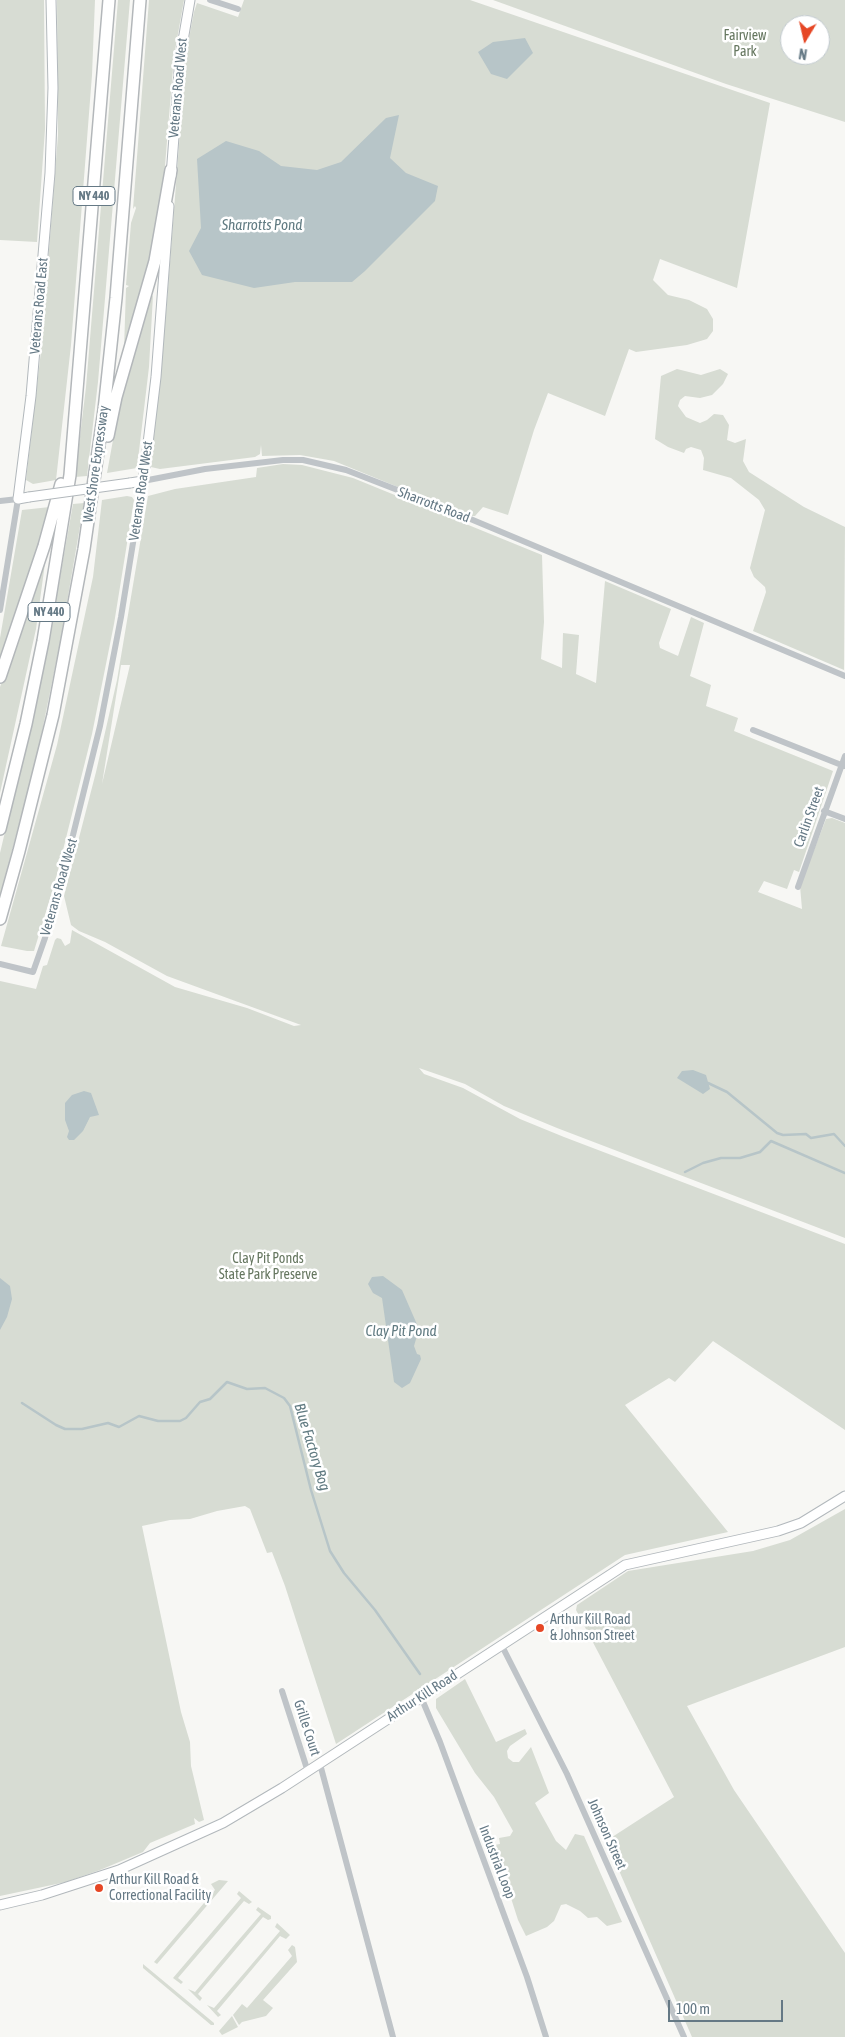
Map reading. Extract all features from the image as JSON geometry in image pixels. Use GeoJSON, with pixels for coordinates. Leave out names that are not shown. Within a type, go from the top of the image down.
{"type":"FeatureCollection","features":[{"type":"Feature","properties":{"kind":"highway","name":"West Shore Expressway"},"geometry":{"type":"LineString","coordinates":[[0,829],[26,724],[48,613],[69,483],[109,0]]}},
{"type":"Feature","properties":{"kind":"highway","name":"West Shore Expressway"},"geometry":{"type":"LineString","coordinates":[[0,920],[51,724],[80,575],[114,326],[140,0]]}},
{"type":"Feature","properties":{"kind":"highway"},"geometry":{"type":"LineString","coordinates":[[80,575],[94,521],[116,397],[158,250],[171,170]]}},
{"type":"Feature","properties":{"kind":"highway"},"geometry":{"type":"LineString","coordinates":[[0,677],[42,553],[57,502],[78,392]]}},
{"type":"Feature","properties":{"kind":"street","name":"Veterans Road East"},"geometry":{"type":"LineString","coordinates":[[0,610],[18,499],[31,396],[50,173],[53,88],[52,0]]}},
{"type":"Feature","properties":{"kind":"street","name":"Veterans Road West"},"geometry":{"type":"LineString","coordinates":[[0,964],[33,972],[66,862],[98,735],[121,617],[143,481],[157,367],[180,51],[190,0]]}},
{"type":"Feature","properties":{"kind":"street"},"geometry":{"type":"LineString","coordinates":[[210,0],[238,9]]}},
{"type":"Feature","properties":{"kind":"street","name":"Sharrotts Road"},"geometry":{"type":"LineString","coordinates":[[0,501],[143,481],[205,469],[283,460],[303,460],[338,468],[449,510],[845,676]]}},
{"type":"Feature","properties":{"kind":"street"},"geometry":{"type":"LineString","coordinates":[[752,730],[843,766]]}},
{"type":"Feature","properties":{"kind":"street","name":"Carlin Street"},"geometry":{"type":"LineString","coordinates":[[798,887],[845,756]]}},
{"type":"Feature","properties":{"kind":"street"},"geometry":{"type":"LineString","coordinates":[[824,811],[845,819]]}},
{"type":"Feature","properties":{"kind":"street","name":"Arthur Kill Road"},"geometry":{"type":"LineString","coordinates":[[0,1905],[82,1883],[154,1856],[223,1823],[308,1772],[501,1644],[625,1565],[778,1531],[801,1523],[845,1496]]}},
{"type":"Feature","properties":{"kind":"street","name":"Johnson Street"},"geometry":{"type":"LineString","coordinates":[[501,1644],[567,1774],[684,2037]]}},
{"type":"Feature","properties":{"kind":"street","name":"Grille Court"},"geometry":{"type":"LineString","coordinates":[[282,1691],[308,1772]]}},
{"type":"Feature","properties":{"kind":"street","name":"Industrial Loop"},"geometry":{"type":"LineString","coordinates":[[421,1697],[440,1742],[458,1796],[527,1977],[546,2037]]}},
{"type":"Feature","properties":{"kind":"street"},"geometry":{"type":"LineString","coordinates":[[320,1764],[393,2037]]}},
{"type":"Feature","properties":{"kind":"green space"},"geometry":{"type":"Polygon","coordinates":[[[0,0],[44,0],[45,129],[37,242],[0,240],[0,0]]]}},
{"type":"Feature","properties":{"kind":"green space"},"geometry":{"type":"Polygon","coordinates":[[[57,0],[95,0],[92,75],[71,345],[56,480],[33,484],[26,480],[41,351],[58,135],[57,0]]]}},
{"type":"Feature","properties":{"kind":"green space"},"geometry":{"type":"Polygon","coordinates":[[[118,0],[130,0],[98,382],[87,476],[75,477],[86,387],[118,0]]]}},
{"type":"Feature","properties":{"kind":"green space"},"geometry":{"type":"Polygon","coordinates":[[[149,0],[184,0],[174,56],[163,190],[149,267],[124,349],[126,288],[129,286],[126,285],[131,223],[136,208],[135,206],[133,209],[149,0]]]}},
{"type":"Feature","properties":{"kind":"green space"},"geometry":{"type":"Polygon","coordinates":[[[244,0],[470,0],[770,103],[737,288],[660,259],[653,280],[668,295],[689,300],[707,309],[713,319],[713,331],[707,339],[687,345],[636,352],[629,349],[605,416],[548,393],[534,430],[508,515],[483,507],[475,516],[469,516],[334,461],[300,455],[262,456],[261,445],[260,454],[255,457],[160,469],[151,467],[167,301],[186,54],[194,12],[197,3],[238,17],[244,0]]]}},
{"type":"Feature","properties":{"kind":"green space","name":"Fairview Park"},"geometry":{"type":"Polygon","coordinates":[[[493,0],[845,0],[845,122],[726,84],[493,0]]]}},
{"type":"Feature","properties":{"kind":"green space"},"geometry":{"type":"Polygon","coordinates":[[[153,295],[149,367],[137,468],[107,473],[121,396],[153,295]]]}},
{"type":"Feature","properties":{"kind":"green space"},"geometry":{"type":"Polygon","coordinates":[[[677,369],[701,375],[720,369],[728,374],[723,384],[712,395],[700,398],[685,396],[680,400],[678,406],[686,417],[700,423],[714,414],[723,415],[729,425],[727,440],[735,443],[746,439],[743,461],[749,472],[804,507],[845,527],[844,670],[753,631],[766,592],[765,587],[754,577],[750,568],[765,510],[759,500],[731,478],[703,470],[704,458],[701,450],[691,447],[686,449],[684,453],[668,447],[655,439],[661,376],[677,369]]]}},
{"type":"Feature","properties":{"kind":"green space","name":"Clay Pit Ponds State Park Preserve"},"geometry":{"type":"Polygon","coordinates":[[[283,464],[302,465],[353,478],[542,555],[544,622],[541,659],[562,668],[563,633],[579,635],[576,674],[596,683],[605,581],[671,609],[659,643],[660,648],[678,656],[691,617],[704,623],[690,676],[711,685],[706,706],[738,718],[734,731],[833,771],[799,872],[794,870],[787,889],[764,881],[758,892],[802,909],[800,886],[826,819],[832,818],[845,823],[845,1238],[557,1128],[504,1106],[465,1084],[419,1068],[424,1074],[463,1088],[520,1119],[845,1244],[845,1430],[713,1341],[675,1382],[669,1378],[625,1405],[728,1532],[625,1555],[336,1744],[285,1586],[272,1552],[267,1553],[250,1509],[245,1506],[217,1511],[190,1519],[170,1520],[142,1526],[181,1712],[190,1742],[191,1766],[204,1820],[199,1822],[194,1818],[195,1824],[150,1843],[143,1852],[100,1870],[66,1882],[0,1896],[0,981],[36,989],[43,966],[47,965],[55,940],[57,938],[61,939],[65,946],[70,943],[72,930],[175,987],[247,1008],[294,1026],[301,1025],[167,976],[105,942],[79,931],[71,925],[64,896],[96,772],[117,680],[148,496],[175,489],[256,477],[257,468],[283,464]],[[121,665],[102,784],[130,665],[121,665]]]}},
{"type":"Feature","properties":{"kind":"green space"},"geometry":{"type":"Polygon","coordinates":[[[132,497],[134,500],[114,624],[92,734],[55,882],[34,951],[1,946],[57,745],[93,577],[102,500],[132,497]]]}},
{"type":"Feature","properties":{"kind":"green space"},"geometry":{"type":"Polygon","coordinates":[[[84,503],[60,643],[38,751],[0,897],[0,853],[44,667],[73,504],[84,503]]]}},
{"type":"Feature","properties":{"kind":"green space"},"geometry":{"type":"Polygon","coordinates":[[[50,507],[32,569],[0,665],[0,638],[22,510],[50,507]]]}},
{"type":"Feature","properties":{"kind":"green space"},"geometry":{"type":"Polygon","coordinates":[[[46,556],[36,629],[0,793],[0,687],[46,556]]]}},
{"type":"Feature","properties":{"kind":"green space"},"geometry":{"type":"Polygon","coordinates":[[[845,1509],[845,1647],[687,1706],[734,1790],[845,1953],[845,2037],[692,2037],[606,1841],[674,1797],[576,1610],[577,1605],[628,1571],[753,1551],[790,1540],[845,1509]]]}},
{"type":"Feature","properties":{"kind":"green space"},"geometry":{"type":"Polygon","coordinates":[[[465,1679],[496,1742],[525,1729],[527,1734],[510,1746],[507,1751],[508,1758],[513,1762],[519,1762],[531,1747],[549,1793],[535,1803],[556,1841],[566,1850],[575,1834],[584,1836],[622,1922],[607,1926],[597,1917],[588,1918],[580,1911],[566,1904],[561,1905],[554,1921],[547,1927],[526,1936],[518,1920],[494,1845],[500,1844],[499,1838],[510,1836],[513,1831],[494,1797],[475,1773],[436,1708],[436,1699],[465,1679]]]}},
{"type":"Feature","properties":{"kind":"green space"},"geometry":{"type":"Polygon","coordinates":[[[219,1880],[228,1881],[157,1964],[154,1962],[215,1890],[211,1884],[219,1880]]]}},
{"type":"Feature","properties":{"kind":"green space"},"geometry":{"type":"Polygon","coordinates":[[[239,1891],[252,1902],[249,1904],[244,1901],[178,1978],[183,1982],[181,1984],[173,1978],[241,1898],[237,1894],[239,1891]]]}},
{"type":"Feature","properties":{"kind":"green space"},"geometry":{"type":"Polygon","coordinates":[[[258,1907],[271,1916],[271,1919],[268,1920],[263,1917],[198,1994],[202,1998],[200,2001],[188,1989],[195,1992],[261,1914],[256,1910],[258,1907]]]}},
{"type":"Feature","properties":{"kind":"green space"},"geometry":{"type":"Polygon","coordinates":[[[277,1923],[290,1935],[286,1939],[280,1936],[217,2011],[221,2015],[218,2017],[207,2005],[214,2008],[246,1971],[280,1931],[275,1927],[277,1923]]]}},
{"type":"Feature","properties":{"kind":"green space"},"geometry":{"type":"Polygon","coordinates":[[[292,1945],[295,1947],[297,1962],[263,2000],[273,2008],[266,2016],[242,2022],[239,2025],[233,2015],[242,2004],[247,2008],[292,1956],[288,1950],[292,1945]]]}},
{"type":"Feature","properties":{"kind":"green space"},"geometry":{"type":"Polygon","coordinates":[[[143,1964],[214,2023],[214,2025],[211,2025],[143,1968],[143,1964]]]}},
{"type":"Feature","properties":{"kind":"green space"},"geometry":{"type":"Polygon","coordinates":[[[232,2016],[238,2027],[222,2035],[219,2031],[232,2016]]]}},
{"type":"Feature","properties":{"kind":"water"},"geometry":{"type":"Polygon","coordinates":[[[525,38],[533,53],[507,79],[491,74],[478,52],[493,42],[525,38]]]}},
{"type":"Feature","properties":{"kind":"water","name":"Sharrotts Pond"},"geometry":{"type":"Polygon","coordinates":[[[399,115],[390,158],[406,173],[438,186],[435,201],[352,282],[295,282],[254,288],[202,275],[189,251],[201,228],[197,159],[226,141],[259,151],[281,166],[317,170],[341,162],[386,118],[399,115]]]}},
{"type":"Feature","properties":{"kind":"water"},"geometry":{"type":"Polygon","coordinates":[[[693,1070],[706,1075],[710,1089],[703,1094],[677,1078],[682,1071],[693,1070]]]}},
{"type":"Feature","properties":{"kind":"water"},"geometry":{"type":"Polygon","coordinates":[[[84,1091],[91,1093],[99,1115],[90,1117],[83,1131],[74,1140],[69,1140],[67,1137],[69,1131],[65,1120],[65,1103],[72,1095],[84,1091]]]}},
{"type":"Feature","properties":{"kind":"water","name":"Clay Pit Pond"},"geometry":{"type":"Polygon","coordinates":[[[383,1276],[402,1290],[419,1329],[414,1346],[421,1359],[410,1383],[402,1388],[394,1382],[382,1298],[373,1293],[368,1284],[372,1277],[383,1276]]]}},
{"type":"Feature","properties":{"kind":"water"},"geometry":{"type":"Polygon","coordinates":[[[0,1278],[10,1286],[12,1299],[7,1317],[0,1330],[0,1278]]]}},
{"type":"Feature","properties":{"kind":"waterway"},"geometry":{"type":"LineString","coordinates":[[708,1083],[727,1092],[777,1133],[783,1135],[806,1134],[811,1138],[834,1134],[845,1146]]}},
{"type":"Feature","properties":{"kind":"waterway"},"geometry":{"type":"LineString","coordinates":[[685,1172],[703,1163],[721,1158],[740,1158],[760,1152],[771,1141],[845,1173]]}},
{"type":"Feature","properties":{"kind":"waterway","name":"Blue Factory Bog"},"geometry":{"type":"LineString","coordinates":[[22,1403],[65,1429],[82,1429],[108,1423],[119,1427],[139,1416],[158,1421],[180,1421],[186,1418],[200,1402],[210,1399],[227,1382],[247,1389],[265,1388],[284,1398],[290,1406],[311,1490],[330,1551],[344,1573],[375,1610],[420,1674]]}},
{"type":"Feature","properties":{"kind":"place","name":"Arthur Kill Road & Johnson Street"},"geometry":{"type":"Point","coordinates":[540,1628]}},
{"type":"Feature","properties":{"kind":"place","name":"Arthur Kill Road & Correctional Facility"},"geometry":{"type":"Point","coordinates":[99,1888]}}]}
